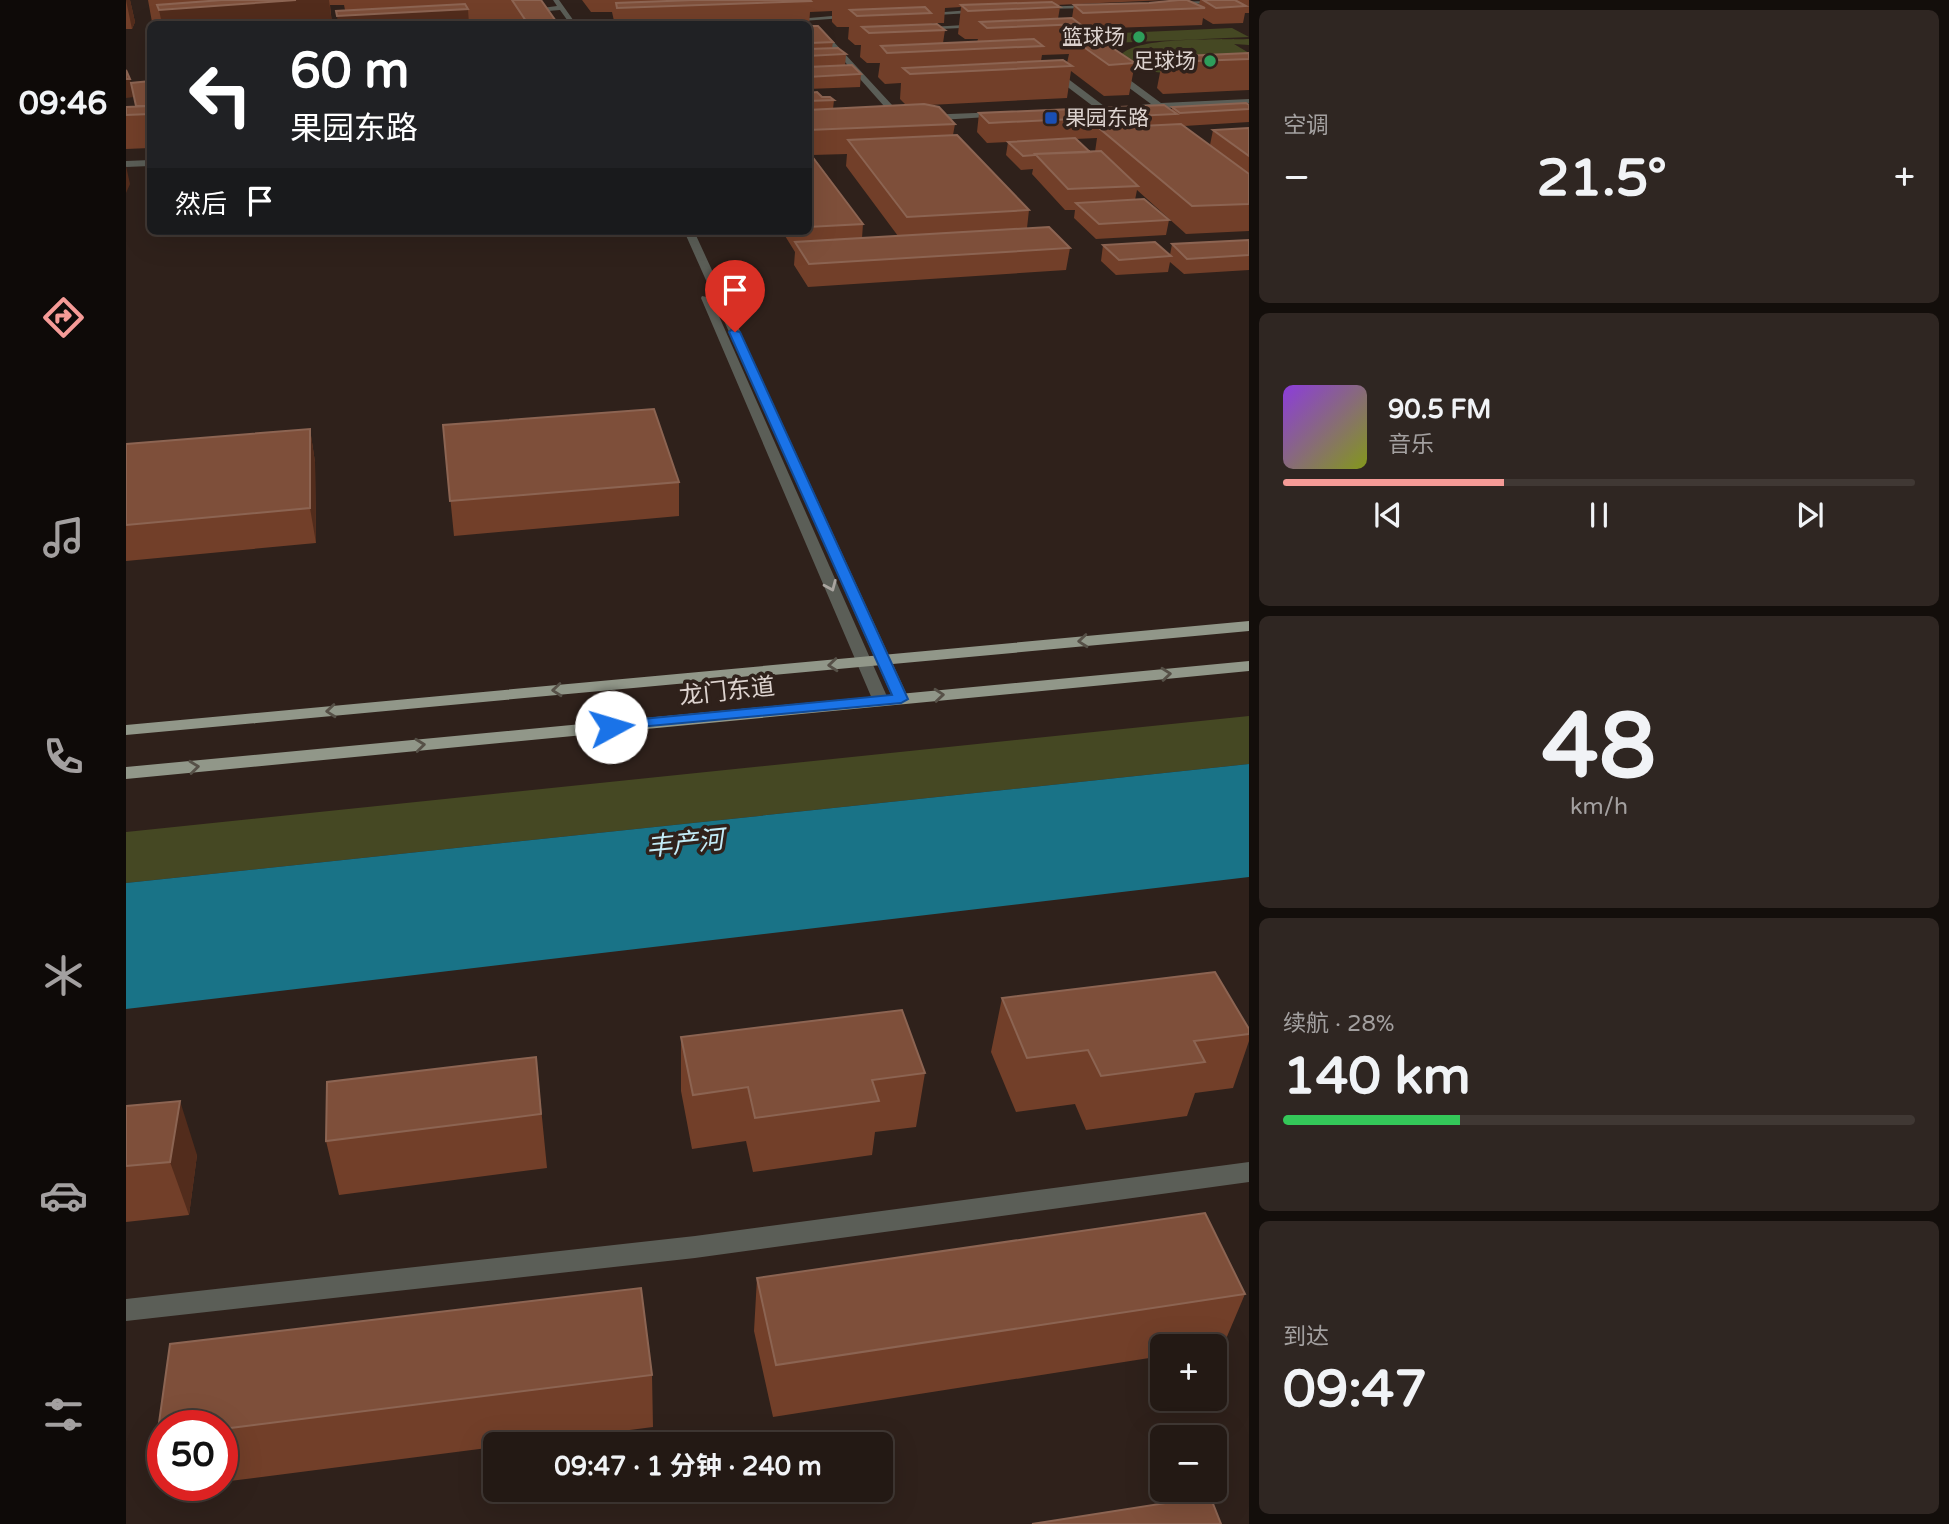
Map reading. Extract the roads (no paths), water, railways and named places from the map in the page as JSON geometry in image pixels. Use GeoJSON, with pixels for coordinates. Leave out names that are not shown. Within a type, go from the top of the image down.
{"type":"FeatureCollection","features":[{"type":"Feature","properties":{"kind":"main road","name":"龙门东道"},"geometry":{"type":"LineString","coordinates":[[126,730],[1249,626]]}},
{"type":"Feature","properties":{"kind":"main road","name":"龙门东道"},"geometry":{"type":"LineString","coordinates":[[126,773],[1249,666]]}},
{"type":"Feature","properties":{"kind":"street"},"geometry":{"type":"LineString","coordinates":[[548,0],[570,21]]}},
{"type":"Feature","properties":{"kind":"street"},"geometry":{"type":"LineString","coordinates":[[556,0],[563,21]]}},
{"type":"Feature","properties":{"kind":"street"},"geometry":{"type":"LineString","coordinates":[[1154,4],[1249,1]]}},
{"type":"Feature","properties":{"kind":"street"},"geometry":{"type":"LineString","coordinates":[[1041,16],[1032,9],[1100,6]]}},
{"type":"Feature","properties":{"kind":"street"},"geometry":{"type":"LineString","coordinates":[[513,11],[558,9]]}},
{"type":"Feature","properties":{"kind":"street"},"geometry":{"type":"LineString","coordinates":[[906,14],[995,11]]}},
{"type":"Feature","properties":{"kind":"street"},"geometry":{"type":"LineString","coordinates":[[780,20],[865,16]]}},
{"type":"Feature","properties":{"kind":"street"},"geometry":{"type":"LineString","coordinates":[[812,24],[903,121]]}},
{"type":"Feature","properties":{"kind":"street"},"geometry":{"type":"LineString","coordinates":[[904,29],[989,26]]}},
{"type":"Feature","properties":{"kind":"street"},"geometry":{"type":"LineString","coordinates":[[928,28],[936,35]]}},
{"type":"Feature","properties":{"kind":"street"},"geometry":{"type":"LineString","coordinates":[[1045,65],[1109,110],[1090,111]]}},
{"type":"Feature","properties":{"kind":"street"},"geometry":{"type":"LineString","coordinates":[[1108,67],[1161,107]]}},
{"type":"Feature","properties":{"kind":"street"},"geometry":{"type":"LineString","coordinates":[[1132,109],[1249,103]]}},
{"type":"Feature","properties":{"kind":"street"},"geometry":{"type":"LineString","coordinates":[[888,121],[1011,115],[920,120]]}},
{"type":"Feature","properties":{"kind":"street"},"geometry":{"type":"LineString","coordinates":[[126,162],[147,161]]}},
{"type":"Feature","properties":{"kind":"street"},"geometry":{"type":"LineString","coordinates":[[679,235],[881,701]]}},
{"type":"Feature","properties":{"kind":"street"},"geometry":{"type":"LineString","coordinates":[[691,235],[901,699]]}},
{"type":"Feature","properties":{"kind":"street"},"geometry":{"type":"LineString","coordinates":[[126,1310],[695,1247],[1249,1172]]}},
{"type":"Feature","properties":{"kind":"water","name":"丰产河"},"geometry":{"type":"Polygon","coordinates":[[[1249,764],[1249,877],[126,1009],[126,883],[1249,764]]]}},
{"type":"Feature","properties":{"kind":"place","name":"篮球场"},"geometry":{"type":"Point","coordinates":[1139,37]}},
{"type":"Feature","properties":{"kind":"place","name":"足球场"},"geometry":{"type":"Point","coordinates":[1210,61]}},
{"type":"Feature","properties":{"kind":"place","name":"果园东路"},"geometry":{"type":"Point","coordinates":[1051,118]}}]}
